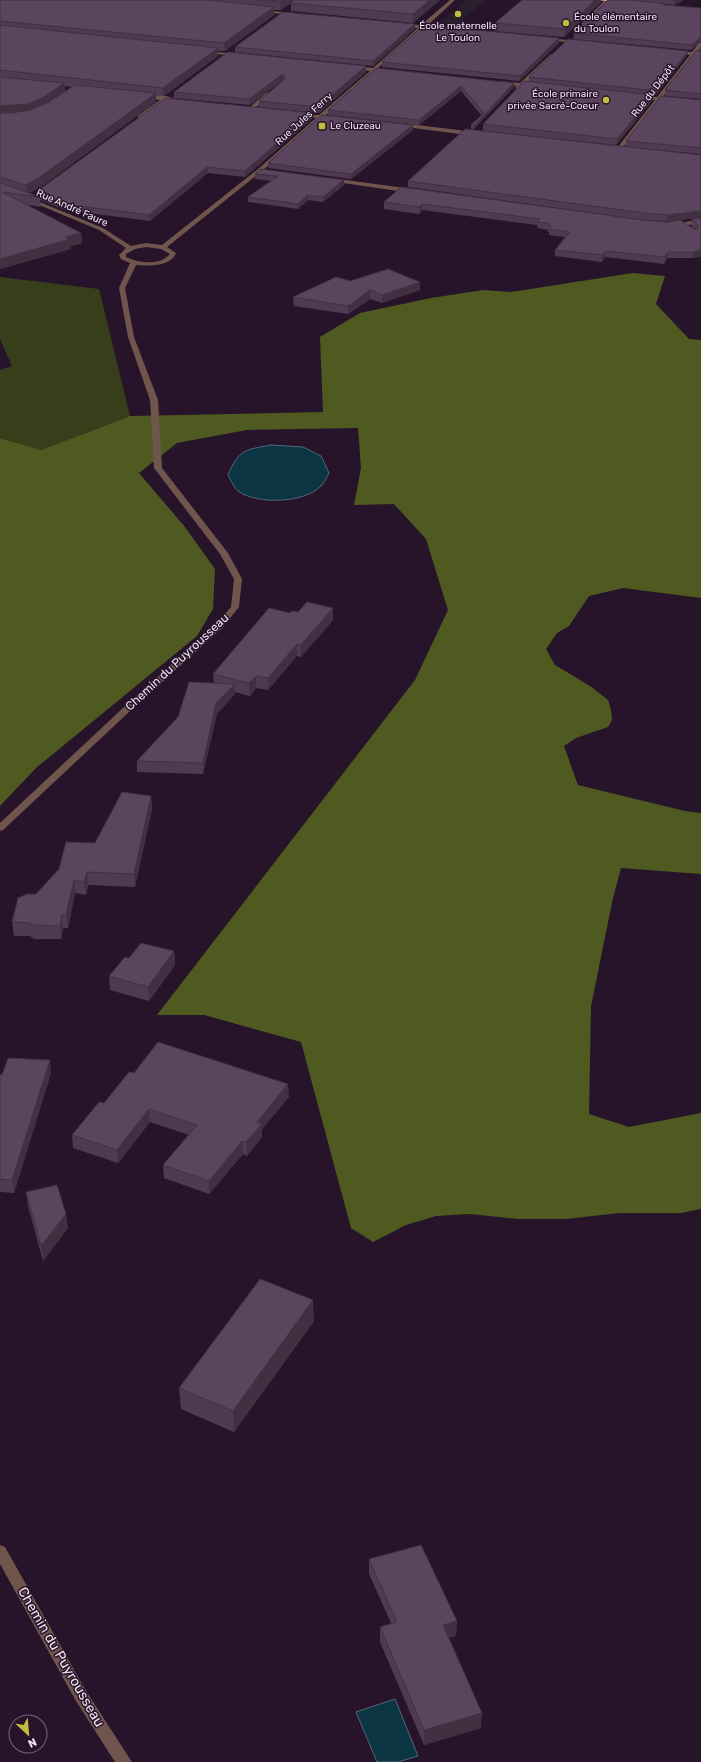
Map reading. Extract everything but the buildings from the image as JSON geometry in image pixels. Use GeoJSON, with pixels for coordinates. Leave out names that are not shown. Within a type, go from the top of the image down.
{"type":"FeatureCollection","features":[{"type":"Feature","properties":{"kind":"main road"},"geometry":{"type":"LineString","coordinates":[[597,0],[629,3]]}},
{"type":"Feature","properties":{"kind":"street","name":"Rue Jules Ferry"},"geometry":{"type":"LineString","coordinates":[[163,247],[260,170],[452,0]]}},
{"type":"Feature","properties":{"kind":"street"},"geometry":{"type":"LineString","coordinates":[[579,29],[607,1]]}},
{"type":"Feature","properties":{"kind":"street"},"geometry":{"type":"LineString","coordinates":[[276,18],[290,8]]}},
{"type":"Feature","properties":{"kind":"street"},"geometry":{"type":"LineString","coordinates":[[258,11],[297,15]]}},
{"type":"Feature","properties":{"kind":"street"},"geometry":{"type":"LineString","coordinates":[[394,24],[443,29]]}},
{"type":"Feature","properties":{"kind":"street"},"geometry":{"type":"LineString","coordinates":[[561,47],[574,34]]}},
{"type":"Feature","properties":{"kind":"street"},"geometry":{"type":"LineString","coordinates":[[540,38],[583,43]]}},
{"type":"Feature","properties":{"kind":"street","name":"Rue du Dépôt"},"geometry":{"type":"LineString","coordinates":[[619,149],[701,44]]}},
{"type":"Feature","properties":{"kind":"street"},"geometry":{"type":"LineString","coordinates":[[220,58],[233,49]]}},
{"type":"Feature","properties":{"kind":"street"},"geometry":{"type":"LineString","coordinates":[[203,51],[242,55]]}},
{"type":"Feature","properties":{"kind":"street"},"geometry":{"type":"LineString","coordinates":[[670,51],[701,54]]}},
{"type":"Feature","properties":{"kind":"street"},"geometry":{"type":"LineString","coordinates":[[512,94],[555,52]]}},
{"type":"Feature","properties":{"kind":"street"},"geometry":{"type":"LineString","coordinates":[[348,66],[396,72]]}},
{"type":"Feature","properties":{"kind":"street"},"geometry":{"type":"LineString","coordinates":[[498,82],[537,86]]}},
{"type":"Feature","properties":{"kind":"street"},"geometry":{"type":"LineString","coordinates":[[251,109],[272,92]]}},
{"type":"Feature","properties":{"kind":"street"},"geometry":{"type":"LineString","coordinates":[[132,122],[170,94]]}},
{"type":"Feature","properties":{"kind":"street"},"geometry":{"type":"LineString","coordinates":[[140,96],[180,101]]}},
{"type":"Feature","properties":{"kind":"street"},"geometry":{"type":"LineString","coordinates":[[631,96],[680,101]]}},
{"type":"Feature","properties":{"kind":"street"},"geometry":{"type":"LineString","coordinates":[[243,108],[258,110]]}},
{"type":"Feature","properties":{"kind":"street"},"geometry":{"type":"LineString","coordinates":[[294,114],[341,119]]}},
{"type":"Feature","properties":{"kind":"street"},"geometry":{"type":"LineString","coordinates":[[396,125],[479,132]]}},
{"type":"Feature","properties":{"kind":"street"},"geometry":{"type":"LineString","coordinates":[[612,148],[627,150]]}},
{"type":"Feature","properties":{"kind":"street"},"geometry":{"type":"LineString","coordinates":[[260,170],[267,171]]}},
{"type":"Feature","properties":{"kind":"street"},"geometry":{"type":"LineString","coordinates":[[322,179],[416,192]]}},
{"type":"Feature","properties":{"kind":"street","name":"Rue André Faure"},"geometry":{"type":"LineString","coordinates":[[28,196],[101,229],[130,248]]}},
{"type":"Feature","properties":{"kind":"street"},"geometry":{"type":"LineString","coordinates":[[667,225],[701,221]]}},
{"type":"Feature","properties":{"kind":"street"},"geometry":{"type":"LineString","coordinates":[[682,224],[688,229]]}},
{"type":"Feature","properties":{"kind":"street"},"geometry":{"type":"LineString","coordinates":[[146,245],[163,247],[173,253],[169,259],[155,263],[134,262],[127,260],[122,255],[124,251],[130,248],[146,245]]}},
{"type":"Feature","properties":{"kind":"street","name":"Chemin du Puyrousseau"},"geometry":{"type":"LineString","coordinates":[[0,828],[120,715],[220,625],[235,607],[238,579],[224,553],[158,468],[154,400],[132,337],[122,288],[134,262]]}},
{"type":"Feature","properties":{"kind":"street","name":"Chemin du Puyrousseau"},"geometry":{"type":"LineString","coordinates":[[0,1551],[81,1696],[124,1762]]}},
{"type":"Feature","properties":{"kind":"shaded area","name":"École maternelle Le Toulon"},"geometry":{"type":"Polygon","coordinates":[[[466,0],[486,0],[465,17],[459,24],[549,33],[595,4],[560,38],[436,26],[466,0]]]}},
{"type":"Feature","properties":{"kind":"green space"},"geometry":{"type":"Polygon","coordinates":[[[633,273],[665,276],[656,304],[689,339],[701,340],[701,598],[623,588],[589,596],[569,626],[557,633],[546,649],[555,665],[590,686],[608,700],[611,710],[612,720],[608,727],[576,738],[564,746],[578,785],[685,811],[701,813],[701,874],[621,868],[613,898],[591,1006],[589,1114],[629,1127],[701,1113],[701,1209],[681,1213],[619,1213],[566,1219],[518,1219],[470,1214],[436,1216],[406,1225],[373,1242],[351,1228],[301,1042],[204,1015],[157,1015],[415,680],[448,610],[426,539],[394,504],[354,505],[361,468],[358,428],[247,430],[177,443],[139,473],[185,527],[215,569],[213,609],[197,636],[36,768],[0,806],[0,438],[41,450],[130,416],[323,412],[320,337],[360,313],[431,298],[483,290],[511,292],[633,273]]]}},
{"type":"Feature","properties":{"kind":"green space"},"geometry":{"type":"Polygon","coordinates":[[[0,277],[99,289],[130,416],[41,450],[0,438],[0,370],[12,366],[0,339],[0,277]]]}},
{"type":"Feature","properties":{"kind":"water"},"geometry":{"type":"Polygon","coordinates":[[[271,445],[303,447],[321,456],[329,473],[322,485],[314,492],[304,496],[281,500],[257,499],[246,496],[238,491],[228,475],[236,460],[244,452],[271,445]]]}},
{"type":"Feature","properties":{"kind":"water"},"geometry":{"type":"Polygon","coordinates":[[[395,1699],[418,1756],[398,1762],[377,1762],[356,1712],[395,1699]]]}},
{"type":"Feature","properties":{"kind":"place","name":"École maternelle Le Toulon"},"geometry":{"type":"Point","coordinates":[458,14]}},
{"type":"Feature","properties":{"kind":"place","name":"École élémentaire du Toulon"},"geometry":{"type":"Point","coordinates":[566,23]}},
{"type":"Feature","properties":{"kind":"place","name":"École primaire privée Sacré-Coeur"},"geometry":{"type":"Point","coordinates":[606,100]}},
{"type":"Feature","properties":{"kind":"place","name":"Le Cluzeau"},"geometry":{"type":"Point","coordinates":[322,126]}}]}
